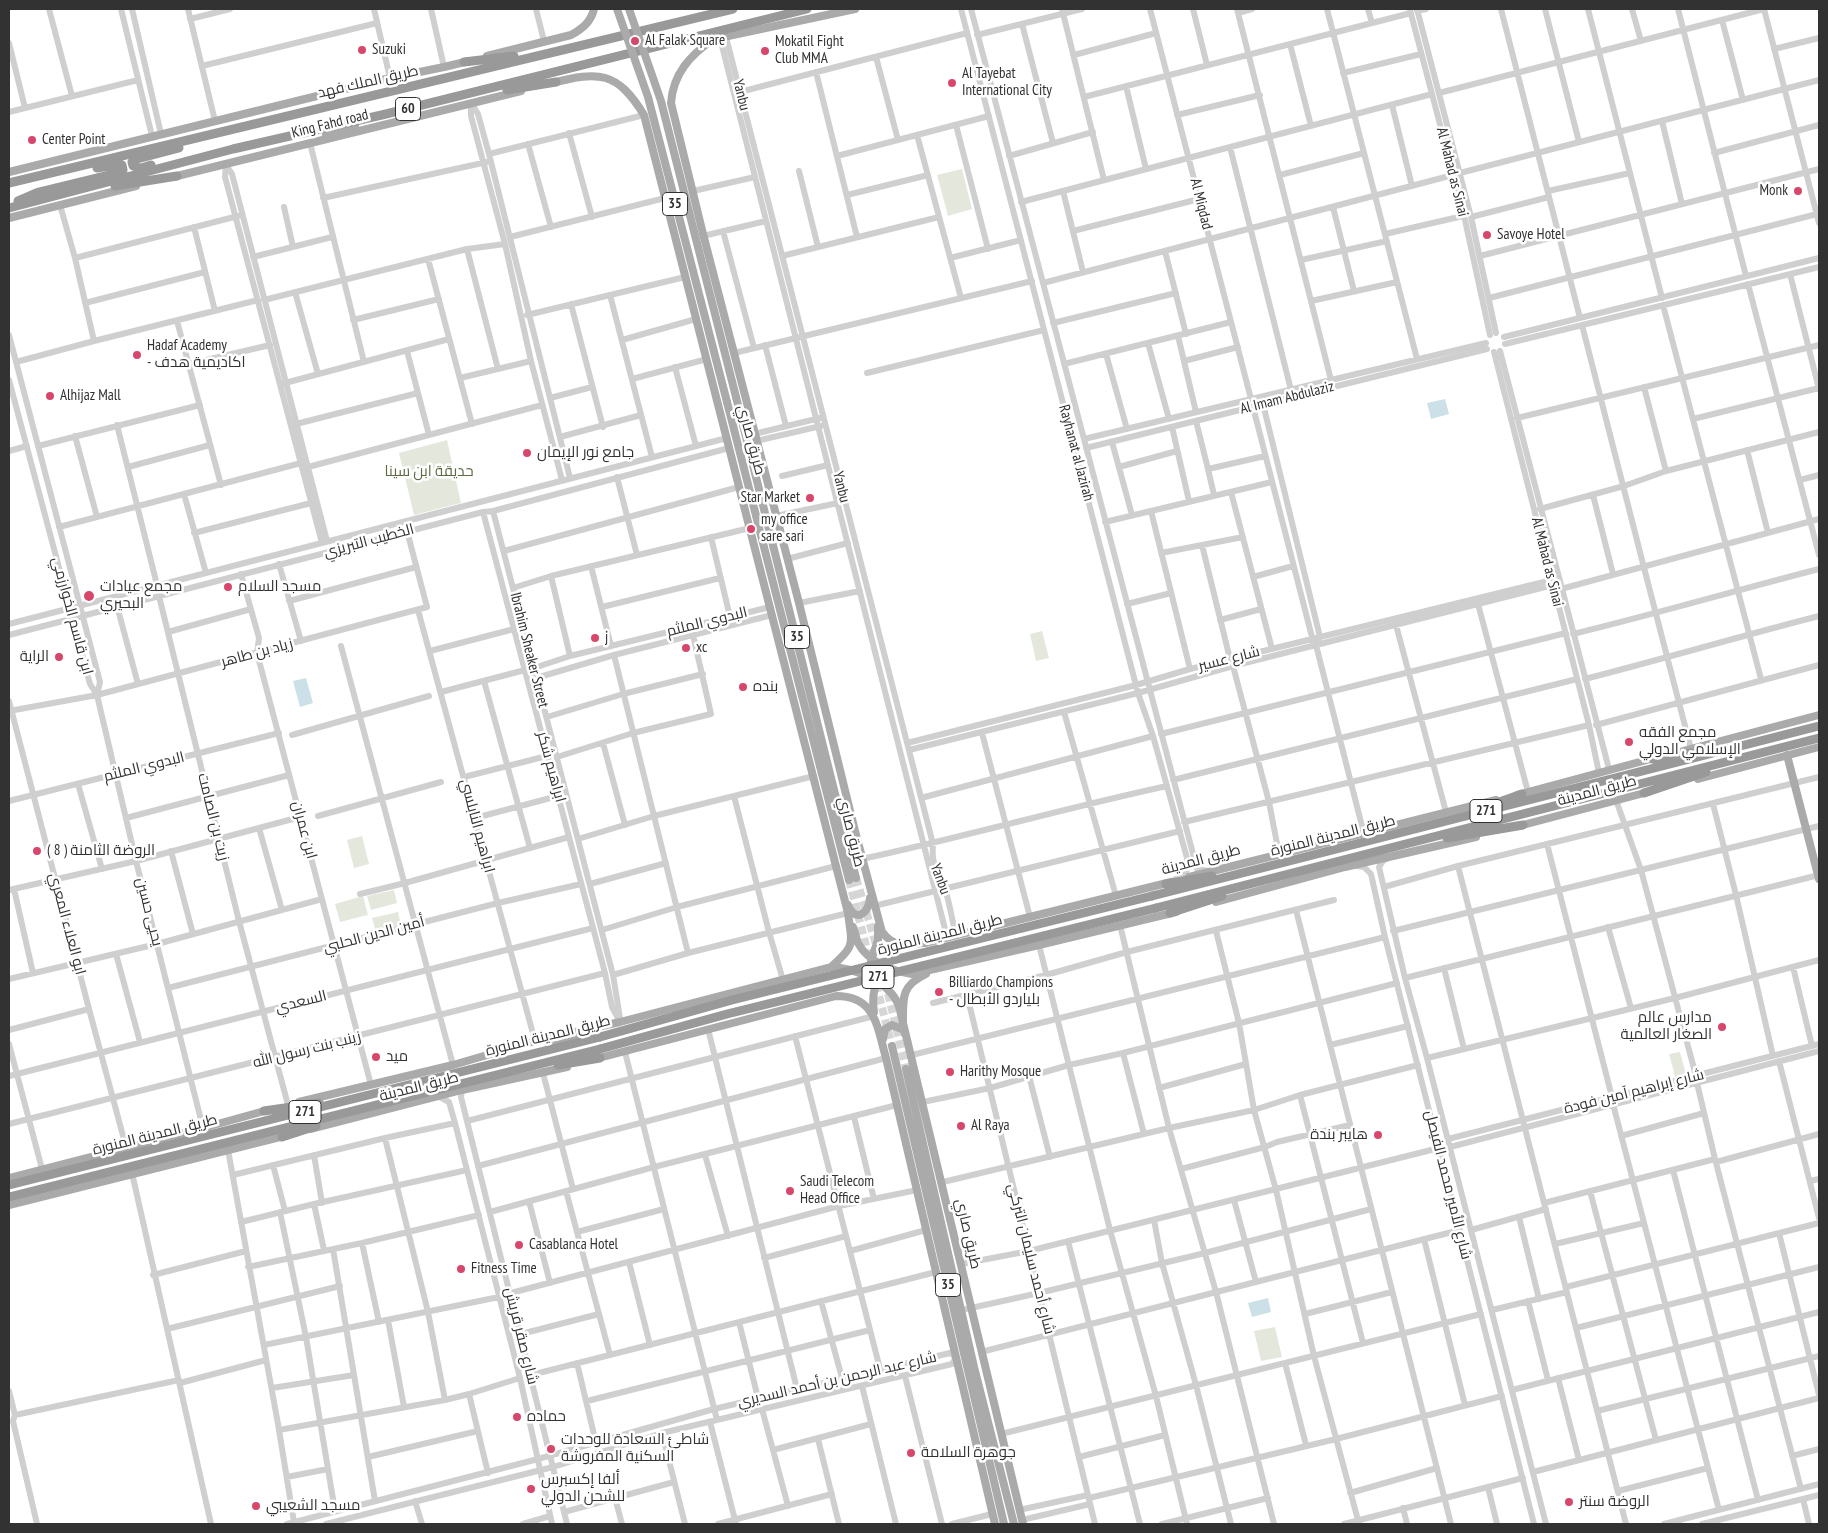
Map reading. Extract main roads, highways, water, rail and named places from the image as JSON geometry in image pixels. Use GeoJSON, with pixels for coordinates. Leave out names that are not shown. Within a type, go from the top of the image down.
{"type":"FeatureCollection","features":[{"type":"Feature","properties":{"kind":"highway","name":"طريق الملك فهد"},"geometry":{"type":"LineString","coordinates":[[9,184],[733,9]]}},
{"type":"Feature","properties":{"kind":"highway","name":"60"},"geometry":{"type":"LineString","coordinates":[[9,207],[233,149],[460,96],[807,9]]}},
{"type":"Feature","properties":{"kind":"highway"},"geometry":{"type":"LineString","coordinates":[[464,62],[556,51]]}},
{"type":"Feature","properties":{"kind":"highway"},"geometry":{"type":"LineString","coordinates":[[460,96],[556,82]]}},
{"type":"Feature","properties":{"kind":"highway"},"geometry":{"type":"LineString","coordinates":[[233,149],[212,151],[141,168],[133,166],[132,162],[238,131],[265,121]]}},
{"type":"Feature","properties":{"kind":"highway"},"geometry":{"type":"LineString","coordinates":[[9,184],[119,164],[123,170],[39,192],[9,207]]}},
{"type":"Feature","properties":{"kind":"highway"},"geometry":{"type":"LineString","coordinates":[[63,194],[177,176]]}},
{"type":"Feature","properties":{"kind":"highway","name":"طريق المدينة المنورة"},"geometry":{"type":"LineString","coordinates":[[9,1185],[600,1038],[732,1000],[1279,864],[1819,724]]}},
{"type":"Feature","properties":{"kind":"highway","name":"طريق المدينة المنورة"},"geometry":{"type":"LineString","coordinates":[[9,1198],[389,1102],[492,1077],[600,1054],[728,1014],[1156,908],[1819,738]]}},
{"type":"Feature","properties":{"kind":"highway"},"geometry":{"type":"LineString","coordinates":[[1653,758],[1729,748]]}},
{"type":"Feature","properties":{"kind":"highway"},"geometry":{"type":"LineString","coordinates":[[1644,793],[1764,751]]}},
{"type":"Feature","properties":{"kind":"highway"},"geometry":{"type":"LineString","coordinates":[[1439,823],[1525,793]]}},
{"type":"Feature","properties":{"kind":"highway"},"geometry":{"type":"LineString","coordinates":[[1382,849],[1523,825]]}},
{"type":"Feature","properties":{"kind":"highway"},"geometry":{"type":"LineString","coordinates":[[1166,884],[1279,864]]}},
{"type":"Feature","properties":{"kind":"highway"},"geometry":{"type":"LineString","coordinates":[[1170,913],[1299,871]]}},
{"type":"Feature","properties":{"kind":"highway"},"geometry":{"type":"LineString","coordinates":[[264,1111],[366,1096]]}},
{"type":"Feature","properties":{"kind":"highway"},"geometry":{"type":"LineString","coordinates":[[282,1136],[389,1102]]}},
{"type":"Feature","properties":{"kind":"main road","name":"طريق الملك فهد"},"geometry":{"type":"LineString","coordinates":[[9,172],[571,35],[587,24],[594,9]]}},
{"type":"Feature","properties":{"kind":"main road","name":"طريق صاري"},"geometry":{"type":"LineString","coordinates":[[617,9],[648,97],[849,880]]}},
{"type":"Feature","properties":{"kind":"main road","name":"طريق صاري"},"geometry":{"type":"LineString","coordinates":[[629,9],[661,101],[736,397],[849,880]]}},
{"type":"Feature","properties":{"kind":"main road"},"geometry":{"type":"LineString","coordinates":[[836,996],[862,973],[873,958],[879,928],[799,604],[674,121],[672,91],[682,67],[701,48],[720,38],[855,9]]}},
{"type":"Feature","properties":{"kind":"main road","name":"King Fahd road"},"geometry":{"type":"LineString","coordinates":[[9,218],[556,82],[591,75],[610,79],[627,91],[644,115],[836,866],[849,880]]}},
{"type":"Feature","properties":{"kind":"main road"},"geometry":{"type":"LineString","coordinates":[[269,153],[386,114]]}},
{"type":"Feature","properties":{"kind":"main road","name":"طريق المدينة"},"geometry":{"type":"LineString","coordinates":[[886,1058],[874,1016],[872,1001],[876,982],[887,967],[910,949],[947,937],[1364,834],[1819,715]]}},
{"type":"Feature","properties":{"kind":"main road","name":"طريق المدينة"},"geometry":{"type":"LineString","coordinates":[[848,913],[859,943],[873,958],[887,967],[912,974],[1039,946],[1393,855],[1452,843],[1819,747]]}},
{"type":"Feature","properties":{"kind":"main road"},"geometry":{"type":"LineString","coordinates":[[1787,755],[1819,876]]}},
{"type":"Feature","properties":{"kind":"main road"},"geometry":{"type":"LineString","coordinates":[[849,880],[851,911],[857,915],[864,914],[868,910],[870,902],[866,873]]}},
{"type":"Feature","properties":{"kind":"main road"},"geometry":{"type":"LineString","coordinates":[[831,967],[849,951],[851,935],[848,913],[849,880]]}},
{"type":"Feature","properties":{"kind":"main road"},"geometry":{"type":"LineString","coordinates":[[874,906],[882,932],[886,938],[895,944],[903,946],[931,942]]}},
{"type":"Feature","properties":{"kind":"main road"},"geometry":{"type":"LineString","coordinates":[[931,942],[919,951],[915,960],[918,963],[937,968]]}},
{"type":"Feature","properties":{"kind":"main road","name":"طريق المدينة"},"geometry":{"type":"LineString","coordinates":[[9,1178],[264,1111],[454,1065],[536,1041],[620,1022],[831,967],[844,967],[862,973],[882,985],[896,1000],[904,1022]]}},
{"type":"Feature","properties":{"kind":"main road","name":"طريق صاري"},"geometry":{"type":"LineString","coordinates":[[937,968],[915,979],[903,995],[904,1022],[1022,1522]]}},
{"type":"Feature","properties":{"kind":"main road"},"geometry":{"type":"LineString","coordinates":[[808,973],[824,975],[836,980],[834,990],[819,1000]]}},
{"type":"Feature","properties":{"kind":"main road"},"geometry":{"type":"LineString","coordinates":[[836,996],[848,996],[859,1001],[868,1007],[874,1016]]}},
{"type":"Feature","properties":{"kind":"main road","name":"طريق المدينة"},"geometry":{"type":"LineString","coordinates":[[9,1205],[462,1090],[543,1073],[600,1054],[625,1052],[836,996]]}},
{"type":"Feature","properties":{"kind":"main road","name":"طريق المدينة"},"geometry":{"type":"LineString","coordinates":[[505,1061],[620,1022]]}},
{"type":"Feature","properties":{"kind":"main road"},"geometry":{"type":"LineString","coordinates":[[911,1052],[904,1030],[892,1025],[885,1029],[882,1036],[886,1058],[995,1524]]}},
{"type":"Feature","properties":{"kind":"main road","name":"طريق صاري"},"geometry":{"type":"LineString","coordinates":[[892,1046],[1004,1524]]}},
{"type":"Feature","properties":{"kind":"main road","name":"طريق صاري"},"geometry":{"type":"LineString","coordinates":[[906,1069],[974,1367],[1014,1524]]}},
{"type":"Feature","properties":{"kind":"main road"},"geometry":{"type":"LineString","coordinates":[[66,1171],[138,1144]]}},
{"type":"Feature","properties":{"kind":"main road"},"geometry":{"type":"LineString","coordinates":[[9,1198],[95,1183]]}},
{"type":"Feature","properties":{"kind":"main road"},"geometry":{"type":"LineString","coordinates":[[944,1269],[944,1305]]}},
{"type":"Feature","properties":{"kind":"water"},"geometry":{"type":"Polygon","coordinates":[[[1445,399],[1449,414],[1431,419],[1427,403],[1445,399]]]}},
{"type":"Feature","properties":{"kind":"water"},"geometry":{"type":"Polygon","coordinates":[[[306,678],[313,703],[300,707],[293,681],[306,678]]]}},
{"type":"Feature","properties":{"kind":"water"},"geometry":{"type":"Polygon","coordinates":[[[1268,1298],[1271,1312],[1252,1317],[1248,1303],[1268,1298]]]}},
{"type":"Feature","properties":{"kind":"tunnel"},"geometry":{"type":"LineString","coordinates":[[856,878],[878,951],[906,1069]]}},
{"type":"Feature","properties":{"kind":"tunnel"},"geometry":{"type":"LineString","coordinates":[[849,880],[892,1046]]}},
{"type":"Feature","properties":{"kind":"place","name":"Al Falak Square"},"geometry":{"type":"Point","coordinates":[635,41]}},
{"type":"Feature","properties":{"kind":"place","name":"Suzuki"},"geometry":{"type":"Point","coordinates":[362,50]}},
{"type":"Feature","properties":{"kind":"place","name":"Mokatil Fight Club MMA"},"geometry":{"type":"Point","coordinates":[765,51]}},
{"type":"Feature","properties":{"kind":"place","name":"Al Tayebat International City"},"geometry":{"type":"Point","coordinates":[952,83]}},
{"type":"Feature","properties":{"kind":"place","name":"Center Point"},"geometry":{"type":"Point","coordinates":[32,140]}},
{"type":"Feature","properties":{"kind":"place","name":"Monk"},"geometry":{"type":"Point","coordinates":[1798,191]}},
{"type":"Feature","properties":{"kind":"place","name":"Savoye Hotel"},"geometry":{"type":"Point","coordinates":[1487,235]}},
{"type":"Feature","properties":{"kind":"place","name":"Hadaf Academy - اكاديمية هدف"},"geometry":{"type":"Point","coordinates":[137,355]}},
{"type":"Feature","properties":{"kind":"place","name":"Alhijaz Mall"},"geometry":{"type":"Point","coordinates":[50,396]}},
{"type":"Feature","properties":{"kind":"place","name":"جامع نور الإيمان"},"geometry":{"type":"Point","coordinates":[527,453]}},
{"type":"Feature","properties":{"kind":"place","name":"Star Market"},"geometry":{"type":"Point","coordinates":[810,498]}},
{"type":"Feature","properties":{"kind":"place","name":"my office sare sari"},"geometry":{"type":"Point","coordinates":[751,529]}},
{"type":"Feature","properties":{"kind":"place","name":"مسجد السلام"},"geometry":{"type":"Point","coordinates":[228,587]}},
{"type":"Feature","properties":{"kind":"place","name":"مجمع عيادات البحيري"},"geometry":{"type":"Point","coordinates":[89,596]}},
{"type":"Feature","properties":{"kind":"place","name":"j"},"geometry":{"type":"Point","coordinates":[595,638]}},
{"type":"Feature","properties":{"kind":"place","name":"xc"},"geometry":{"type":"Point","coordinates":[686,648]}},
{"type":"Feature","properties":{"kind":"place","name":"الراية"},"geometry":{"type":"Point","coordinates":[59,657]}},
{"type":"Feature","properties":{"kind":"place","name":"بنده"},"geometry":{"type":"Point","coordinates":[743,687]}},
{"type":"Feature","properties":{"kind":"place","name":"مجمع الفقه الإسلامي الدولي"},"geometry":{"type":"Point","coordinates":[1629,742]}},
{"type":"Feature","properties":{"kind":"place","name":"الروضة الثامنة ( 8 )"},"geometry":{"type":"Point","coordinates":[37,851]}},
{"type":"Feature","properties":{"kind":"place","name":"Billiardo Champions - بلياردو الأبطال"},"geometry":{"type":"Point","coordinates":[939,992]}},
{"type":"Feature","properties":{"kind":"place","name":"مدارس عالم الصغار العالمية"},"geometry":{"type":"Point","coordinates":[1722,1027]}},
{"type":"Feature","properties":{"kind":"place","name":"ميد"},"geometry":{"type":"Point","coordinates":[376,1057]}},
{"type":"Feature","properties":{"kind":"place","name":"Harithy Mosque"},"geometry":{"type":"Point","coordinates":[950,1072]}},
{"type":"Feature","properties":{"kind":"place","name":"Al Raya"},"geometry":{"type":"Point","coordinates":[961,1126]}},
{"type":"Feature","properties":{"kind":"place","name":"هايبر بندة"},"geometry":{"type":"Point","coordinates":[1378,1135]}},
{"type":"Feature","properties":{"kind":"place","name":"Saudi Telecom Head Office"},"geometry":{"type":"Point","coordinates":[790,1191]}},
{"type":"Feature","properties":{"kind":"place","name":"Casablanca Hotel"},"geometry":{"type":"Point","coordinates":[519,1245]}},
{"type":"Feature","properties":{"kind":"place","name":"Fitness Time"},"geometry":{"type":"Point","coordinates":[461,1269]}},
{"type":"Feature","properties":{"kind":"place","name":"حماده"},"geometry":{"type":"Point","coordinates":[517,1417]}},
{"type":"Feature","properties":{"kind":"place","name":"شاطئ السعادة للوحدات السكنية المفروشة"},"geometry":{"type":"Point","coordinates":[551,1449]}},
{"type":"Feature","properties":{"kind":"place","name":"جوهرة السلامة"},"geometry":{"type":"Point","coordinates":[911,1453]}},
{"type":"Feature","properties":{"kind":"place","name":"ألفا إكسبرس للشحن الدولي"},"geometry":{"type":"Point","coordinates":[531,1489]}},
{"type":"Feature","properties":{"kind":"place","name":"الروضة سنتر"},"geometry":{"type":"Point","coordinates":[1569,1502]}},
{"type":"Feature","properties":{"kind":"place","name":"مسجد الشعيبي"},"geometry":{"type":"Point","coordinates":[256,1506]}},
{"type":"Feature","properties":{"kind":"park label","name":"حديقة ابن سينا"},"geometry":{"type":"Point","coordinates":[429,472]}}]}
